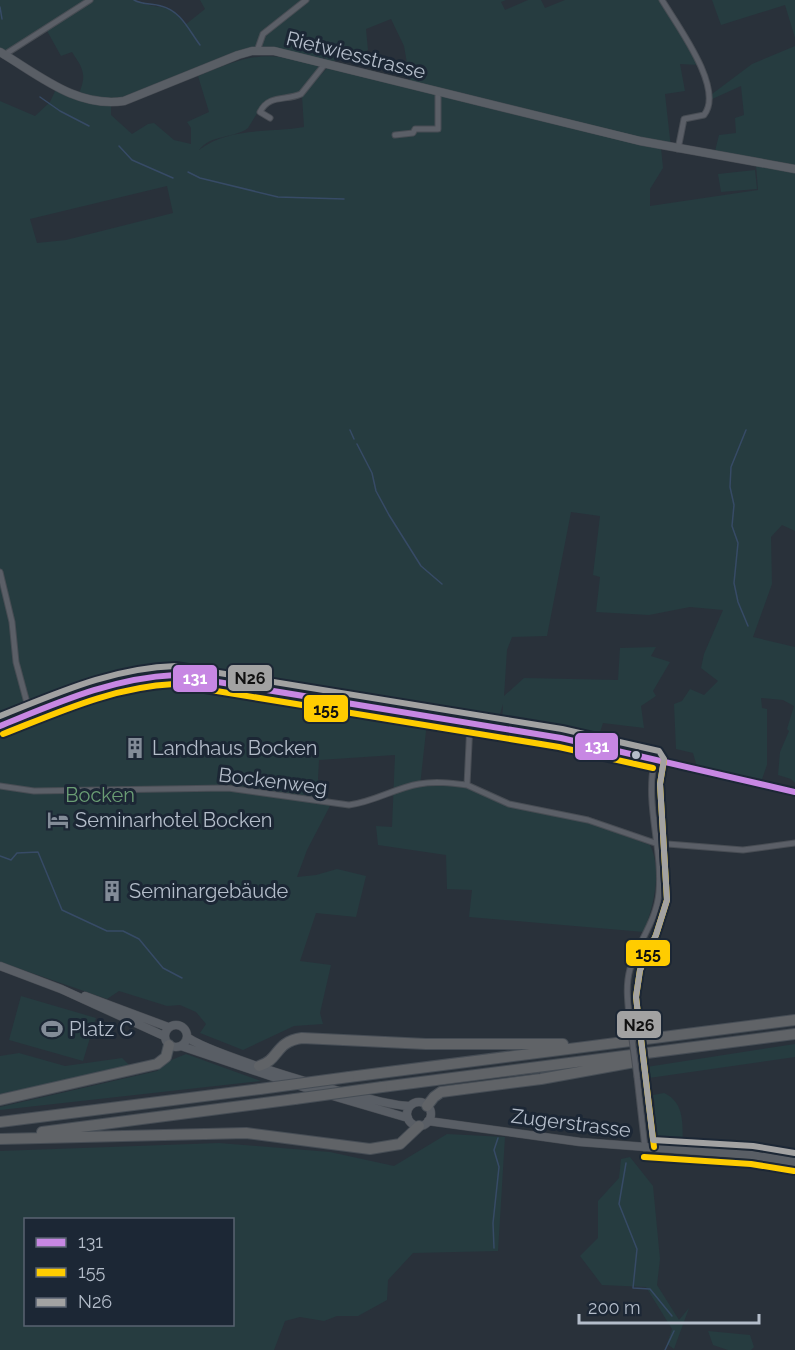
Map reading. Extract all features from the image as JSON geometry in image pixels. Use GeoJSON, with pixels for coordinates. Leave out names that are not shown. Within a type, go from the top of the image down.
{"type":"FeatureCollection","features":[{"type":"Feature","properties":{"kind":"highway"},"geometry":{"type":"LineString","coordinates":[[0,1122],[795,1020]]}},
{"type":"Feature","properties":{"kind":"highway"},"geometry":{"type":"LineString","coordinates":[[0,1138],[795,1034]]}},
{"type":"Feature","properties":{"kind":"highway"},"geometry":{"type":"LineString","coordinates":[[259,1066],[271,1060],[286,1042],[307,1038],[458,1045],[621,1042]]}},
{"type":"Feature","properties":{"kind":"highway"},"geometry":{"type":"LineString","coordinates":[[0,1100],[157,1064],[166,1057],[167,1040]]}},
{"type":"Feature","properties":{"kind":"highway"},"geometry":{"type":"LineString","coordinates":[[0,1138],[246,1133],[370,1149],[400,1144],[426,1117],[434,1097],[441,1092],[541,1079],[740,1041]]}},
{"type":"Feature","properties":{"kind":"main road","name":"Rietwiesstrasse"},"geometry":{"type":"LineString","coordinates":[[2,53],[48,83],[92,101],[104,103],[124,101],[230,58],[257,51],[284,53],[678,149],[795,169]]}},
{"type":"Feature","properties":{"kind":"main road","name":"Zugerstrasse"},"geometry":{"type":"LineString","coordinates":[[0,966],[168,1027],[181,1025],[187,1037],[259,1066],[368,1098],[410,1106],[421,1102],[426,1117]]}},
{"type":"Feature","properties":{"kind":"main road","name":"Zugerstrasse"},"geometry":{"type":"LineString","coordinates":[[61,989],[182,1046],[309,1089],[408,1118],[426,1117],[557,1140],[645,1149],[752,1155],[795,1162]]}},
{"type":"Feature","properties":{"kind":"main road"},"geometry":{"type":"LineString","coordinates":[[167,1040],[168,1027]]}},
{"type":"Feature","properties":{"kind":"main road"},"geometry":{"type":"LineString","coordinates":[[182,1046],[187,1037]]}},
{"type":"Feature","properties":{"kind":"main road"},"geometry":{"type":"LineString","coordinates":[[408,1118],[410,1106]]}},
{"type":"Feature","properties":{"kind":"street"},"geometry":{"type":"LineString","coordinates":[[2,53],[90,0]]}},
{"type":"Feature","properties":{"kind":"street"},"geometry":{"type":"LineString","coordinates":[[257,51],[263,34],[306,0]]}},
{"type":"Feature","properties":{"kind":"street"},"geometry":{"type":"LineString","coordinates":[[662,0],[709,80],[709,109],[704,116],[684,119],[678,149]]}},
{"type":"Feature","properties":{"kind":"street"},"geometry":{"type":"LineString","coordinates":[[270,118],[260,112],[264,105],[271,100],[302,94],[325,64]]}},
{"type":"Feature","properties":{"kind":"street","name":"Rietwiesstrasse"},"geometry":{"type":"LineString","coordinates":[[395,135],[412,133],[415,129],[438,129],[438,92]]}},
{"type":"Feature","properties":{"kind":"street"},"geometry":{"type":"LineString","coordinates":[[0,572],[12,622],[16,662],[30,714]]}},
{"type":"Feature","properties":{"kind":"street"},"geometry":{"type":"LineString","coordinates":[[0,726],[123,680],[175,675],[561,738],[795,792]]}},
{"type":"Feature","properties":{"kind":"street"},"geometry":{"type":"LineString","coordinates":[[467,784],[470,723]]}},
{"type":"Feature","properties":{"kind":"street"},"geometry":{"type":"LineString","coordinates":[[645,1149],[630,1024],[628,977],[658,899],[651,784],[655,759]]}},
{"type":"Feature","properties":{"kind":"street","name":"Bockenweg"},"geometry":{"type":"LineString","coordinates":[[0,786],[34,791],[228,788],[349,805],[365,803],[418,784],[444,782],[467,784],[509,804],[588,820],[655,843],[743,850],[795,843]]}},
{"type":"Feature","properties":{"kind":"green space"},"geometry":{"type":"Polygon","coordinates":[[[0,0],[134,0],[168,9],[180,17],[185,25],[205,9],[200,0],[506,0],[501,2],[505,10],[528,0],[541,0],[545,8],[565,0],[662,0],[699,65],[680,64],[685,91],[665,94],[671,148],[411,86],[404,46],[391,19],[366,29],[368,50],[357,57],[326,62],[319,46],[324,61],[257,51],[111,103],[111,115],[132,134],[154,123],[174,140],[191,144],[191,128],[187,122],[209,112],[198,76],[244,59],[271,56],[302,61],[320,67],[300,93],[264,102],[248,128],[236,134],[304,127],[302,96],[328,67],[661,148],[663,168],[650,189],[650,206],[758,190],[756,165],[795,171],[795,531],[782,525],[771,537],[772,584],[753,637],[795,647],[795,783],[791,779],[778,775],[780,752],[789,731],[787,729],[794,706],[783,700],[761,698],[762,708],[767,709],[767,765],[762,779],[697,767],[693,753],[676,749],[674,704],[682,701],[690,689],[704,695],[718,681],[701,668],[704,654],[723,610],[690,607],[649,615],[596,612],[600,577],[593,575],[600,516],[571,512],[547,636],[512,637],[507,650],[504,696],[524,678],[618,680],[620,648],[656,647],[651,656],[670,662],[653,691],[656,696],[641,706],[644,728],[603,723],[598,738],[593,742],[505,725],[502,723],[503,704],[497,724],[140,674],[118,678],[0,726],[0,101],[35,116],[50,102],[57,87],[78,96],[83,83],[82,68],[72,52],[61,56],[46,29],[4,55],[0,52],[0,0]],[[236,134],[210,141],[199,150],[210,143],[236,134]],[[167,186],[30,219],[37,243],[66,240],[173,213],[167,186]]]}},
{"type":"Feature","properties":{"kind":"green space"},"geometry":{"type":"Polygon","coordinates":[[[712,0],[795,0],[795,38],[785,5],[721,25],[712,0]]]}},
{"type":"Feature","properties":{"kind":"green space"},"geometry":{"type":"Polygon","coordinates":[[[795,46],[795,165],[719,153],[714,155],[719,135],[736,133],[735,118],[744,115],[741,86],[710,100],[712,94],[752,64],[795,46]]]}},
{"type":"Feature","properties":{"kind":"green space"},"geometry":{"type":"Polygon","coordinates":[[[755,170],[757,189],[721,192],[718,174],[755,170]]]}},
{"type":"Feature","properties":{"kind":"green space","name":"Bocken"},"geometry":{"type":"Polygon","coordinates":[[[140,678],[195,680],[427,722],[420,786],[443,784],[467,788],[507,805],[584,821],[650,845],[656,866],[656,878],[651,911],[644,932],[469,917],[472,890],[447,889],[446,855],[378,845],[376,826],[392,827],[395,755],[319,760],[318,779],[331,804],[307,850],[297,877],[337,869],[366,876],[356,917],[316,913],[300,961],[331,965],[320,1013],[323,1024],[294,1026],[243,1050],[200,1033],[206,1024],[196,1012],[180,1005],[167,1006],[119,991],[107,999],[0,962],[0,731],[140,678]]]}},
{"type":"Feature","properties":{"kind":"green space","name":"Platz C"},"geometry":{"type":"Polygon","coordinates":[[[21,996],[96,1018],[83,1061],[9,1040],[21,996]]]}},
{"type":"Feature","properties":{"kind":"green space"},"geometry":{"type":"Polygon","coordinates":[[[795,1044],[795,1057],[642,1079],[640,1068],[795,1044]]]}},
{"type":"Feature","properties":{"kind":"green space"},"geometry":{"type":"Polygon","coordinates":[[[19,1053],[65,1066],[122,1058],[130,1066],[0,1094],[0,1056],[19,1053]]]}},
{"type":"Feature","properties":{"kind":"green space"},"geometry":{"type":"Polygon","coordinates":[[[186,1054],[261,1081],[0,1110],[0,1107],[157,1071],[169,1061],[186,1054]]]}},
{"type":"Feature","properties":{"kind":"green space"},"geometry":{"type":"Polygon","coordinates":[[[664,1093],[671,1097],[679,1109],[683,1147],[665,1146],[650,1139],[646,1110],[655,1106],[653,1095],[664,1093]]]}},
{"type":"Feature","properties":{"kind":"green space"},"geometry":{"type":"Polygon","coordinates":[[[447,1134],[505,1137],[498,1251],[413,1253],[388,1280],[387,1300],[358,1316],[337,1316],[324,1321],[300,1317],[285,1321],[274,1350],[0,1350],[0,1151],[219,1143],[330,1152],[394,1166],[447,1134]]]}},
{"type":"Feature","properties":{"kind":"green space"},"geometry":{"type":"Polygon","coordinates":[[[630,1157],[653,1186],[660,1259],[657,1285],[679,1320],[689,1308],[674,1349],[667,1344],[672,1329],[646,1287],[602,1285],[580,1256],[598,1238],[598,1201],[619,1178],[621,1159],[630,1157]]]}},
{"type":"Feature","properties":{"kind":"green space"},"geometry":{"type":"Polygon","coordinates":[[[708,1331],[750,1335],[754,1347],[751,1350],[728,1350],[713,1345],[708,1331]]]}},
{"type":"Feature","properties":{"kind":"waterway"},"geometry":{"type":"LineString","coordinates":[[134,0],[168,8],[174,12],[184,21],[200,45]]}},
{"type":"Feature","properties":{"kind":"waterway"},"geometry":{"type":"LineString","coordinates":[[0,7],[2,19]]}},
{"type":"Feature","properties":{"kind":"waterway"},"geometry":{"type":"LineString","coordinates":[[40,97],[60,111],[89,126]]}},
{"type":"Feature","properties":{"kind":"waterway"},"geometry":{"type":"LineString","coordinates":[[119,146],[132,160],[173,178]]}},
{"type":"Feature","properties":{"kind":"waterway"},"geometry":{"type":"LineString","coordinates":[[188,172],[200,178],[278,197],[344,199]]}},
{"type":"Feature","properties":{"kind":"waterway"},"geometry":{"type":"LineString","coordinates":[[350,430],[354,439]]}},
{"type":"Feature","properties":{"kind":"waterway"},"geometry":{"type":"LineString","coordinates":[[746,430],[731,467],[730,487],[734,505],[732,526],[738,543],[734,583],[738,602],[748,626]]}},
{"type":"Feature","properties":{"kind":"waterway"},"geometry":{"type":"LineString","coordinates":[[357,444],[372,473],[376,491],[389,515],[421,566],[442,584]]}},
{"type":"Feature","properties":{"kind":"waterway"},"geometry":{"type":"LineString","coordinates":[[110,823],[137,816]]}},
{"type":"Feature","properties":{"kind":"waterway"},"geometry":{"type":"LineString","coordinates":[[0,856],[11,860],[17,853],[38,852],[62,910],[107,931],[123,931],[139,939],[163,968],[182,978]]}},
{"type":"Feature","properties":{"kind":"waterway"},"geometry":{"type":"LineString","coordinates":[[494,1248],[493,1223],[499,1167],[494,1150],[498,1138]]}},
{"type":"Feature","properties":{"kind":"waterway"},"geometry":{"type":"LineString","coordinates":[[626,1163],[619,1204],[637,1249],[633,1288],[650,1289],[672,1316]]}},
{"type":"Feature","properties":{"kind":"waterway"},"geometry":{"type":"LineString","coordinates":[[665,1350],[674,1331]]}},
{"type":"Feature","properties":{"kind":"transit line","name":"N26"},"geometry":{"type":"LineString","coordinates":[[0,716],[107,677],[130,671],[176,666],[562,729],[659,751],[664,759],[660,784],[667,900],[656,935],[640,970],[636,997],[653,1140],[753,1146],[795,1153]]}},
{"type":"Feature","properties":{"kind":"transit line","name":"131"},"geometry":{"type":"LineString","coordinates":[[0,726],[107,686],[175,675],[561,738],[795,792]]}},
{"type":"Feature","properties":{"kind":"transit line","name":"155"},"geometry":{"type":"LineString","coordinates":[[3,734],[108,695],[151,686],[174,684],[559,747],[653,768]]}},
{"type":"Feature","properties":{"kind":"transit line","name":"155"},"geometry":{"type":"LineString","coordinates":[[654,1147],[636,997],[640,970],[656,935],[667,900],[660,784],[664,760]]}},
{"type":"Feature","properties":{"kind":"transit line","name":"155"},"geometry":{"type":"LineString","coordinates":[[644,1157],[751,1164],[794,1171]]}},
{"type":"Feature","properties":{"kind":"place","name":"Landhaus Bocken"},"geometry":{"type":"Point","coordinates":[135,748]}},
{"type":"Feature","properties":{"kind":"place","name":"Seminarhotel Bocken"},"geometry":{"type":"Point","coordinates":[58,820]}},
{"type":"Feature","properties":{"kind":"place","name":"Seminargebäude"},"geometry":{"type":"Point","coordinates":[112,891]}},
{"type":"Feature","properties":{"kind":"place","name":"Platz C"},"geometry":{"type":"Point","coordinates":[52,1029]}}]}
